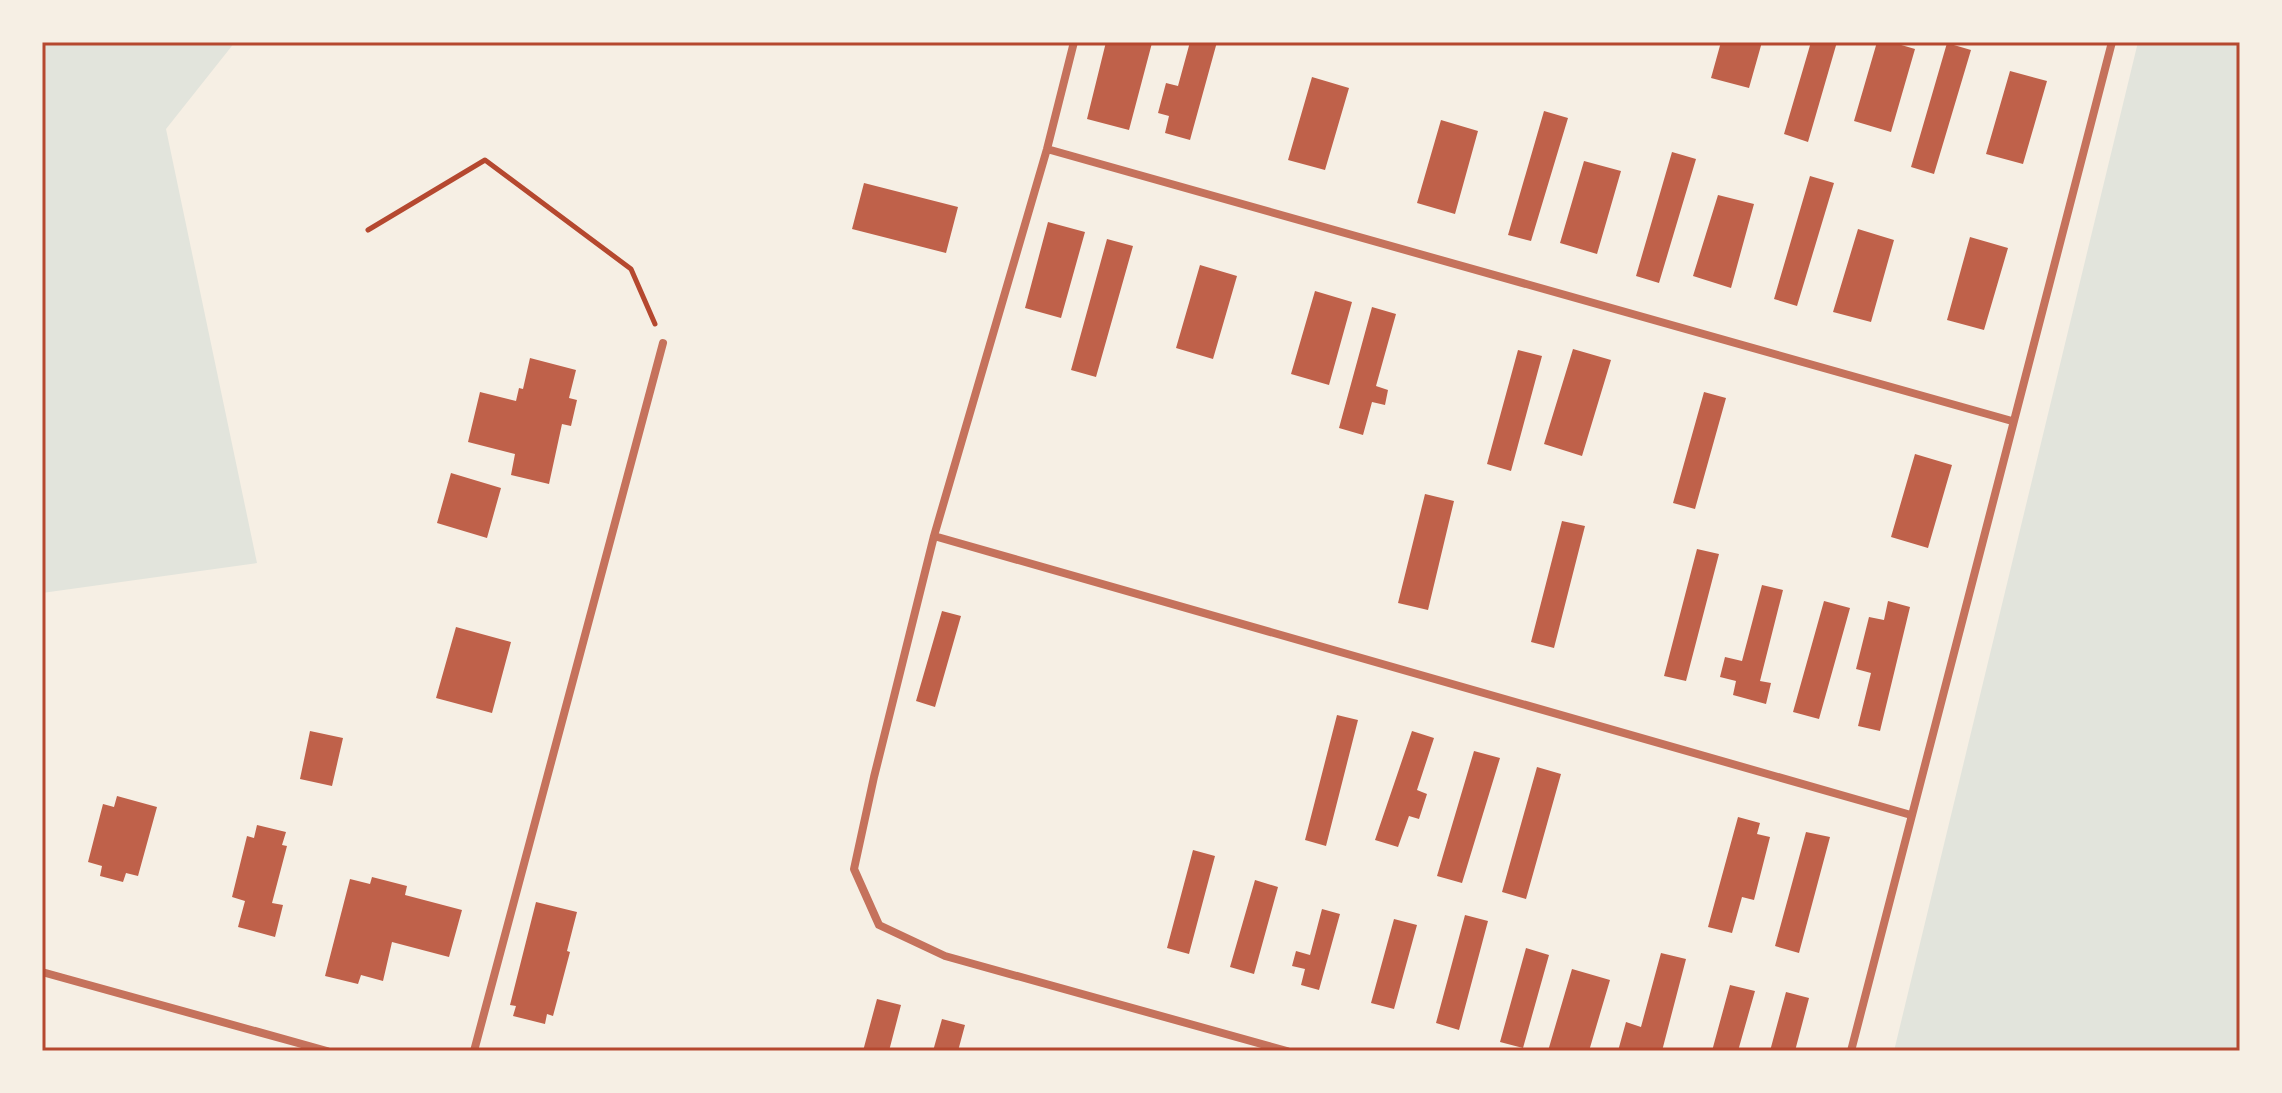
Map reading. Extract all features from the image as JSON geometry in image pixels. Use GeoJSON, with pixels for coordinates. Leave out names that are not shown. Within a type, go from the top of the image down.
{"type":"FeatureCollection","features":[{"type":"Feature","properties":{"kind":"street"},"geometry":{"type":"LineString","coordinates":[[1074,42],[1047,149],[934,536],[854,869],[879,925],[945,956],[1287,1051]]}},
{"type":"Feature","properties":{"kind":"street"},"geometry":{"type":"LineString","coordinates":[[1851,1051],[2112,42]]}},
{"type":"Feature","properties":{"kind":"street"},"geometry":{"type":"LineString","coordinates":[[1047,149],[2012,421]]}},
{"type":"Feature","properties":{"kind":"street"},"geometry":{"type":"LineString","coordinates":[[474,1051],[663,343]]}},
{"type":"Feature","properties":{"kind":"street"},"geometry":{"type":"LineString","coordinates":[[934,536],[1911,815]]}},
{"type":"Feature","properties":{"kind":"street"},"geometry":{"type":"LineString","coordinates":[[42,972],[327,1051]]}},
{"type":"Feature","properties":{"kind":"path"},"geometry":{"type":"LineString","coordinates":[[368,230],[485,160],[631,269],[663,343]]}},
{"type":"Feature","properties":{"kind":"shaded area"},"geometry":{"type":"Polygon","coordinates":[[[42,42],[235,42],[166,129],[257,563],[42,593],[42,42]]]}},
{"type":"Feature","properties":{"kind":"shaded area"},"geometry":{"type":"Polygon","coordinates":[[[2138,42],[2240,42],[2240,1051],[1894,1051],[2138,42]]]}},
{"type":"Feature","properties":{"kind":"building"},"geometry":{"type":"Polygon","coordinates":[[[1106,42],[1152,43],[1129,130],[1087,119],[1106,42]]]}},
{"type":"Feature","properties":{"kind":"building"},"geometry":{"type":"Polygon","coordinates":[[[1190,42],[1217,42],[1190,140],[1165,133],[1169,116],[1158,113],[1166,83],[1178,86],[1190,42]]]}},
{"type":"Feature","properties":{"kind":"building"},"geometry":{"type":"Polygon","coordinates":[[[1721,42],[1762,42],[1749,88],[1711,78],[1721,42]]]}},
{"type":"Feature","properties":{"kind":"building"},"geometry":{"type":"Polygon","coordinates":[[[1811,42],[1837,42],[1808,142],[1784,134],[1811,42]]]}},
{"type":"Feature","properties":{"kind":"building"},"geometry":{"type":"Polygon","coordinates":[[[1877,42],[1891,42],[1915,49],[1891,132],[1854,121],[1877,42]]]}},
{"type":"Feature","properties":{"kind":"building"},"geometry":{"type":"Polygon","coordinates":[[[1947,43],[1971,50],[1934,174],[1911,167],[1947,43]]]}},
{"type":"Feature","properties":{"kind":"building"},"geometry":{"type":"Polygon","coordinates":[[[2010,71],[2047,81],[2023,164],[1986,154],[2010,71]]]}},
{"type":"Feature","properties":{"kind":"building"},"geometry":{"type":"Polygon","coordinates":[[[1312,77],[1349,88],[1325,170],[1288,160],[1312,77]]]}},
{"type":"Feature","properties":{"kind":"building"},"geometry":{"type":"Polygon","coordinates":[[[1544,111],[1568,118],[1531,241],[1508,235],[1544,111]]]}},
{"type":"Feature","properties":{"kind":"building"},"geometry":{"type":"Polygon","coordinates":[[[1441,120],[1478,131],[1455,214],[1417,203],[1441,120]]]}},
{"type":"Feature","properties":{"kind":"building"},"geometry":{"type":"Polygon","coordinates":[[[1672,152],[1696,159],[1659,283],[1636,276],[1672,152]]]}},
{"type":"Feature","properties":{"kind":"building"},"geometry":{"type":"Polygon","coordinates":[[[1584,161],[1621,171],[1597,254],[1560,243],[1584,161]]]}},
{"type":"Feature","properties":{"kind":"building"},"geometry":{"type":"Polygon","coordinates":[[[1810,176],[1834,183],[1797,306],[1774,299],[1810,176]]]}},
{"type":"Feature","properties":{"kind":"building"},"geometry":{"type":"Polygon","coordinates":[[[864,183],[958,207],[946,253],[852,229],[864,183]]]}},
{"type":"Feature","properties":{"kind":"building"},"geometry":{"type":"Polygon","coordinates":[[[1718,195],[1754,204],[1731,288],[1693,276],[1718,195]]]}},
{"type":"Feature","properties":{"kind":"building"},"geometry":{"type":"Polygon","coordinates":[[[1048,222],[1085,232],[1061,318],[1025,308],[1048,222]]]}},
{"type":"Feature","properties":{"kind":"building"},"geometry":{"type":"Polygon","coordinates":[[[1858,229],[1894,240],[1871,322],[1833,312],[1858,229]]]}},
{"type":"Feature","properties":{"kind":"building"},"geometry":{"type":"Polygon","coordinates":[[[1970,237],[2008,248],[1984,330],[1947,320],[1970,237]]]}},
{"type":"Feature","properties":{"kind":"building"},"geometry":{"type":"Polygon","coordinates":[[[1107,239],[1133,246],[1096,377],[1071,370],[1107,239]]]}},
{"type":"Feature","properties":{"kind":"building"},"geometry":{"type":"Polygon","coordinates":[[[1200,265],[1237,276],[1213,359],[1176,348],[1200,265]]]}},
{"type":"Feature","properties":{"kind":"building"},"geometry":{"type":"Polygon","coordinates":[[[1315,291],[1352,302],[1329,385],[1291,374],[1315,291]]]}},
{"type":"Feature","properties":{"kind":"building"},"geometry":{"type":"Polygon","coordinates":[[[1372,307],[1396,314],[1376,386],[1388,390],[1385,405],[1372,402],[1363,435],[1339,428],[1372,307]]]}},
{"type":"Feature","properties":{"kind":"building"},"geometry":{"type":"Polygon","coordinates":[[[1573,349],[1611,360],[1582,456],[1544,444],[1573,349]]]}},
{"type":"Feature","properties":{"kind":"building"},"geometry":{"type":"Polygon","coordinates":[[[1518,350],[1542,356],[1511,471],[1487,464],[1518,350]]]}},
{"type":"Feature","properties":{"kind":"building"},"geometry":{"type":"Polygon","coordinates":[[[530,358],[576,370],[569,398],[577,400],[571,426],[562,424],[549,484],[511,475],[515,454],[468,442],[480,392],[516,401],[519,388],[523,389],[530,358]]]}},
{"type":"Feature","properties":{"kind":"building"},"geometry":{"type":"Polygon","coordinates":[[[1704,392],[1726,398],[1695,509],[1673,503],[1704,392]]]}},
{"type":"Feature","properties":{"kind":"building"},"geometry":{"type":"Polygon","coordinates":[[[1915,454],[1952,465],[1928,548],[1891,537],[1915,454]]]}},
{"type":"Feature","properties":{"kind":"building"},"geometry":{"type":"Polygon","coordinates":[[[451,473],[501,488],[487,538],[437,523],[451,473]]]}},
{"type":"Feature","properties":{"kind":"building"},"geometry":{"type":"Polygon","coordinates":[[[1425,494],[1454,501],[1428,610],[1398,603],[1425,494]]]}},
{"type":"Feature","properties":{"kind":"building"},"geometry":{"type":"Polygon","coordinates":[[[1562,521],[1585,526],[1554,648],[1531,642],[1562,521]]]}},
{"type":"Feature","properties":{"kind":"building"},"geometry":{"type":"Polygon","coordinates":[[[1697,549],[1719,554],[1686,681],[1664,676],[1697,549]]]}},
{"type":"Feature","properties":{"kind":"building"},"geometry":{"type":"Polygon","coordinates":[[[1762,585],[1783,590],[1760,681],[1771,683],[1766,704],[1733,695],[1736,681],[1720,677],[1725,657],[1742,661],[1762,585]]]}},
{"type":"Feature","properties":{"kind":"building"},"geometry":{"type":"Polygon","coordinates":[[[1824,601],[1850,608],[1819,719],[1793,712],[1824,601]]]}},
{"type":"Feature","properties":{"kind":"building"},"geometry":{"type":"Polygon","coordinates":[[[1888,601],[1910,607],[1880,731],[1858,726],[1871,673],[1856,669],[1869,617],[1884,620],[1888,601]]]}},
{"type":"Feature","properties":{"kind":"building"},"geometry":{"type":"Polygon","coordinates":[[[942,611],[961,616],[935,707],[916,701],[942,611]]]}},
{"type":"Feature","properties":{"kind":"building"},"geometry":{"type":"Polygon","coordinates":[[[456,627],[511,642],[492,713],[436,698],[456,627]]]}},
{"type":"Feature","properties":{"kind":"building"},"geometry":{"type":"Polygon","coordinates":[[[1337,715],[1358,720],[1326,846],[1305,840],[1337,715]]]}},
{"type":"Feature","properties":{"kind":"building"},"geometry":{"type":"Polygon","coordinates":[[[310,731],[343,738],[332,786],[300,779],[310,731]]]}},
{"type":"Feature","properties":{"kind":"building"},"geometry":{"type":"Polygon","coordinates":[[[1412,731],[1434,738],[1417,790],[1427,794],[1419,819],[1409,816],[1398,847],[1375,840],[1412,731]]]}},
{"type":"Feature","properties":{"kind":"building"},"geometry":{"type":"Polygon","coordinates":[[[1474,751],[1500,758],[1462,883],[1437,876],[1474,751]]]}},
{"type":"Feature","properties":{"kind":"building"},"geometry":{"type":"Polygon","coordinates":[[[1537,767],[1561,774],[1526,899],[1502,892],[1537,767]]]}},
{"type":"Feature","properties":{"kind":"building"},"geometry":{"type":"Polygon","coordinates":[[[117,796],[157,807],[138,876],[126,873],[123,882],[100,876],[102,866],[88,862],[103,804],[114,807],[117,796]]]}},
{"type":"Feature","properties":{"kind":"building"},"geometry":{"type":"Polygon","coordinates":[[[1738,817],[1760,823],[1757,834],[1770,837],[1754,900],[1742,897],[1732,933],[1708,927],[1738,817]]]}},
{"type":"Feature","properties":{"kind":"building"},"geometry":{"type":"Polygon","coordinates":[[[257,825],[286,832],[282,845],[287,846],[272,903],[283,905],[275,937],[238,927],[245,901],[232,897],[247,836],[254,838],[257,825]]]}},
{"type":"Feature","properties":{"kind":"building"},"geometry":{"type":"Polygon","coordinates":[[[1806,832],[1830,837],[1799,953],[1775,946],[1806,832]]]}},
{"type":"Feature","properties":{"kind":"building"},"geometry":{"type":"Polygon","coordinates":[[[1193,850],[1215,856],[1189,954],[1167,948],[1193,850]]]}},
{"type":"Feature","properties":{"kind":"building"},"geometry":{"type":"Polygon","coordinates":[[[372,877],[407,886],[405,895],[462,910],[449,957],[392,942],[383,981],[361,975],[358,984],[325,976],[350,879],[370,884],[372,877]]]}},
{"type":"Feature","properties":{"kind":"building"},"geometry":{"type":"Polygon","coordinates":[[[1255,880],[1278,887],[1254,974],[1230,967],[1255,880]]]}},
{"type":"Feature","properties":{"kind":"building"},"geometry":{"type":"Polygon","coordinates":[[[536,902],[577,912],[553,1016],[547,1014],[545,1024],[513,1016],[516,1006],[510,1005],[536,902]]]}},
{"type":"Feature","properties":{"kind":"building"},"geometry":{"type":"Polygon","coordinates":[[[1322,909],[1340,914],[1319,990],[1301,985],[1305,969],[1292,966],[1296,951],[1310,955],[1322,909]]]}},
{"type":"Feature","properties":{"kind":"building"},"geometry":{"type":"Polygon","coordinates":[[[1465,915],[1488,921],[1459,1030],[1436,1023],[1465,915]]]}},
{"type":"Feature","properties":{"kind":"building"},"geometry":{"type":"Polygon","coordinates":[[[1394,919],[1417,925],[1394,1009],[1371,1003],[1394,919]]]}},
{"type":"Feature","properties":{"kind":"building"},"geometry":{"type":"Polygon","coordinates":[[[1526,948],[1549,955],[1523,1048],[1500,1042],[1526,948]]]}},
{"type":"Feature","properties":{"kind":"building"},"geometry":{"type":"Polygon","coordinates":[[[1661,953],[1686,959],[1662,1051],[1618,1051],[1626,1022],[1641,1027],[1661,953]]]}},
{"type":"Feature","properties":{"kind":"building"},"geometry":{"type":"Polygon","coordinates":[[[1572,969],[1610,980],[1589,1051],[1548,1051],[1572,969]]]}},
{"type":"Feature","properties":{"kind":"building"},"geometry":{"type":"Polygon","coordinates":[[[1730,985],[1755,991],[1738,1051],[1712,1051],[1730,985]]]}},
{"type":"Feature","properties":{"kind":"building"},"geometry":{"type":"Polygon","coordinates":[[[1786,992],[1809,998],[1795,1051],[1770,1051],[1786,992]]]}},
{"type":"Feature","properties":{"kind":"building"},"geometry":{"type":"Polygon","coordinates":[[[877,999],[901,1005],[889,1051],[863,1051],[877,999]]]}},
{"type":"Feature","properties":{"kind":"building"},"geometry":{"type":"Polygon","coordinates":[[[942,1019],[965,1025],[958,1051],[933,1051],[942,1019]]]}}]}
